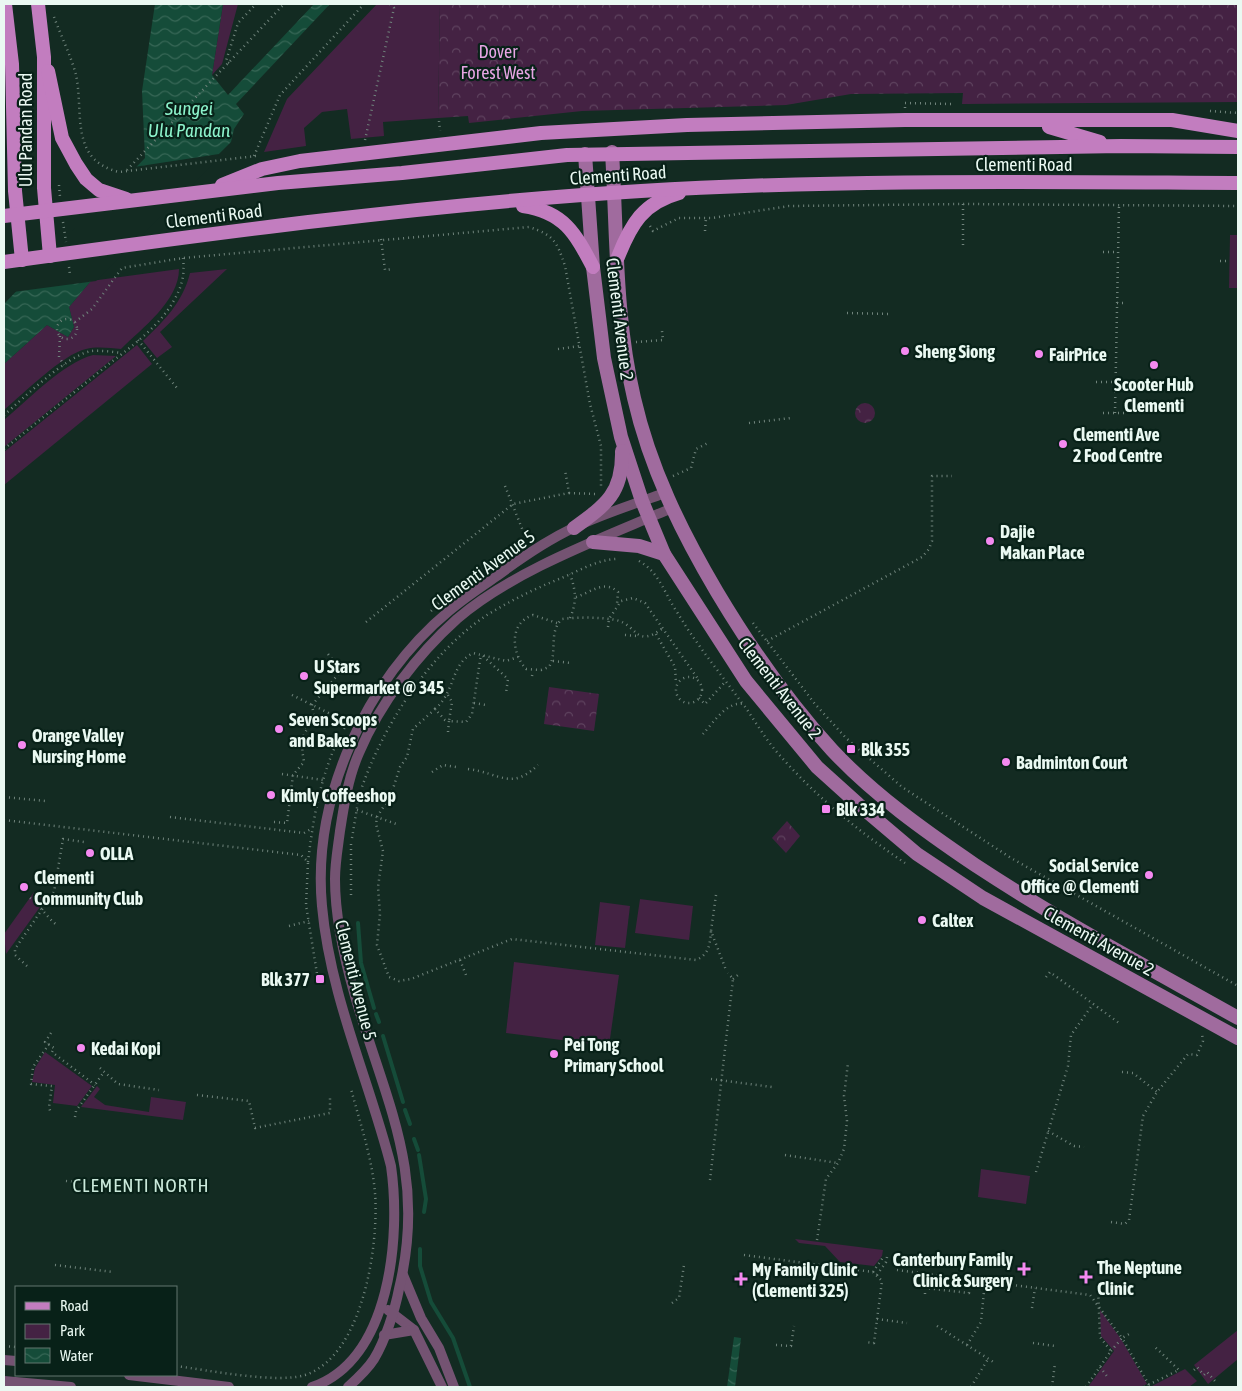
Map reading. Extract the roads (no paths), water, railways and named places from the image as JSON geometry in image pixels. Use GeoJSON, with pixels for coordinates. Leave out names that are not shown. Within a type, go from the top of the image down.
{"type":"FeatureCollection","features":[{"type":"Feature","properties":{"kind":"main road","name":"Ulu Pandan Road"},"geometry":{"type":"LineString","coordinates":[[5,4],[12,64],[14,140],[10,215],[22,260]]}},
{"type":"Feature","properties":{"kind":"main road","name":"Ulu Pandan Road"},"geometry":{"type":"LineString","coordinates":[[38,4],[44,57],[44,188],[50,256]]}},
{"type":"Feature","properties":{"kind":"main road"},"geometry":{"type":"LineString","coordinates":[[44,57],[55,95],[62,138],[86,179],[99,190],[134,200]]}},
{"type":"Feature","properties":{"kind":"main road","name":"Clementi Road"},"geometry":{"type":"LineString","coordinates":[[205,192],[262,170],[300,161],[541,133],[687,125],[905,120],[1023,122],[1172,120],[1238,131]]}},
{"type":"Feature","properties":{"kind":"main road"},"geometry":{"type":"LineString","coordinates":[[1023,122],[1059,129],[1121,146]]}},
{"type":"Feature","properties":{"kind":"main road"},"geometry":{"type":"LineString","coordinates":[[4,164],[14,140]]}},
{"type":"Feature","properties":{"kind":"main road","name":"Clementi Road"},"geometry":{"type":"LineString","coordinates":[[10,215],[205,192],[612,152],[1121,146],[1238,147]]}},
{"type":"Feature","properties":{"kind":"main road","name":"Clementi Avenue 2"},"geometry":{"type":"LineString","coordinates":[[612,152],[622,324],[633,397],[642,431],[670,488],[672,508],[697,558],[734,622],[782,691],[833,751],[872,787],[930,834],[1043,910],[1238,1018]]}},
{"type":"Feature","properties":{"kind":"main road","name":"Clementi Avenue 2"},"geometry":{"type":"LineString","coordinates":[[585,154],[593,267],[604,358],[621,438],[642,501],[664,554],[746,681],[817,766],[917,854],[983,898],[1238,1038]]}},
{"type":"Feature","properties":{"kind":"main road","name":"Clementi Road"},"geometry":{"type":"LineString","coordinates":[[4,262],[411,209],[614,193],[694,188],[912,182],[1238,183]]}},
{"type":"Feature","properties":{"kind":"main road"},"geometry":{"type":"LineString","coordinates":[[618,256],[629,230],[640,215],[670,195],[694,188]]}},
{"type":"Feature","properties":{"kind":"main road"},"geometry":{"type":"LineString","coordinates":[[500,202],[542,209],[566,224],[593,267]]}},
{"type":"Feature","properties":{"kind":"main road"},"geometry":{"type":"LineString","coordinates":[[574,528],[604,507],[619,485],[622,467],[621,438]]}},
{"type":"Feature","properties":{"kind":"main road"},"geometry":{"type":"LineString","coordinates":[[593,542],[639,546],[664,554]]}},
{"type":"Feature","properties":{"kind":"main road"},"geometry":{"type":"LineString","coordinates":[[698,607],[705,596],[718,593]]}},
{"type":"Feature","properties":{"kind":"street","name":"Clementi Avenue 5"},"geometry":{"type":"LineString","coordinates":[[312,1387],[341,1372],[353,1360],[366,1342],[380,1306],[390,1267],[394,1230],[394,1191],[391,1166],[341,1001],[331,960],[322,905],[323,846],[334,792],[355,733],[387,679],[410,650],[448,611],[524,557],[574,528],[670,488]]}},
{"type":"Feature","properties":{"kind":"street","name":"Clementi Avenue 5"},"geometry":{"type":"LineString","coordinates":[[348,1387],[374,1359],[393,1312],[403,1275],[410,1227],[406,1164],[397,1126],[356,998],[340,929],[335,879],[346,795],[358,755],[373,724],[420,658],[458,619],[508,584],[593,542],[672,508]]}},
{"type":"Feature","properties":{"kind":"street"},"geometry":{"type":"LineString","coordinates":[[403,1275],[421,1318],[440,1348],[454,1387]]}},
{"type":"Feature","properties":{"kind":"street"},"geometry":{"type":"LineString","coordinates":[[384,1290],[398,1296],[421,1318]]}},
{"type":"Feature","properties":{"kind":"street"},"geometry":{"type":"LineString","coordinates":[[380,1306],[393,1312],[414,1330],[442,1387]]}},
{"type":"Feature","properties":{"kind":"street"},"geometry":{"type":"LineString","coordinates":[[384,1335],[414,1330]]}},
{"type":"Feature","properties":{"kind":"street"},"geometry":{"type":"LineString","coordinates":[[137,1376],[229,1387]]}},
{"type":"Feature","properties":{"kind":"street"},"geometry":{"type":"LineString","coordinates":[[4,1381],[71,1387]]}},
{"type":"Feature","properties":{"kind":"water","name":"Sungei Ulu Pandan"},"geometry":{"type":"Polygon","coordinates":[[[155,4],[223,4],[212,75],[228,95],[314,4],[330,4],[236,104],[244,114],[234,129],[231,142],[91,281],[69,307],[74,327],[68,337],[47,325],[4,364],[4,304],[145,158],[142,91],[155,4]]]}},
{"type":"Feature","properties":{"kind":"water"},"geometry":{"type":"Polygon","coordinates":[[[734,1337],[741,1338],[735,1387],[727,1387],[734,1337]]]}},
{"type":"Feature","properties":{"kind":"waterway"},"geometry":{"type":"LineString","coordinates":[[358,923],[361,963],[374,1008]]}},
{"type":"Feature","properties":{"kind":"waterway"},"geometry":{"type":"LineString","coordinates":[[376,1014],[379,1022]]}},
{"type":"Feature","properties":{"kind":"waterway"},"geometry":{"type":"LineString","coordinates":[[383,1036],[403,1102]]}},
{"type":"Feature","properties":{"kind":"waterway"},"geometry":{"type":"LineString","coordinates":[[405,1110],[410,1124]]}},
{"type":"Feature","properties":{"kind":"waterway"},"geometry":{"type":"LineString","coordinates":[[414,1139],[418,1150]]}},
{"type":"Feature","properties":{"kind":"waterway"},"geometry":{"type":"LineString","coordinates":[[419,1155],[426,1199],[424,1212]]}},
{"type":"Feature","properties":{"kind":"waterway"},"geometry":{"type":"LineString","coordinates":[[420,1249],[420,1266],[431,1302],[453,1338],[470,1387]]}},
{"type":"Feature","properties":{"kind":"place","name":"Sheng Siong"},"geometry":{"type":"Point","coordinates":[905,351]}},
{"type":"Feature","properties":{"kind":"place","name":"FairPrice"},"geometry":{"type":"Point","coordinates":[1039,354]}},
{"type":"Feature","properties":{"kind":"place","name":"Scooter Hub Clementi"},"geometry":{"type":"Point","coordinates":[1154,365]}},
{"type":"Feature","properties":{"kind":"place","name":"Clementi Ave 2 Food Centre"},"geometry":{"type":"Point","coordinates":[1063,444]}},
{"type":"Feature","properties":{"kind":"place","name":"Dajie Makan Place"},"geometry":{"type":"Point","coordinates":[990,541]}},
{"type":"Feature","properties":{"kind":"place","name":"U Stars Supermarket @ 345"},"geometry":{"type":"Point","coordinates":[304,676]}},
{"type":"Feature","properties":{"kind":"place","name":"Seven Scoops and Bakes"},"geometry":{"type":"Point","coordinates":[279,729]}},
{"type":"Feature","properties":{"kind":"place","name":"Orange Valley Nursing Home"},"geometry":{"type":"Point","coordinates":[22,745]}},
{"type":"Feature","properties":{"kind":"place","name":"Blk 355"},"geometry":{"type":"Point","coordinates":[851,749]}},
{"type":"Feature","properties":{"kind":"place","name":"Badminton Court"},"geometry":{"type":"Point","coordinates":[1006,762]}},
{"type":"Feature","properties":{"kind":"place","name":"Kimly Coffeeshop"},"geometry":{"type":"Point","coordinates":[271,795]}},
{"type":"Feature","properties":{"kind":"place","name":"Blk 334"},"geometry":{"type":"Point","coordinates":[826,809]}},
{"type":"Feature","properties":{"kind":"place","name":"OLLA"},"geometry":{"type":"Point","coordinates":[90,853]}},
{"type":"Feature","properties":{"kind":"place","name":"Social Service Office @ Clementi"},"geometry":{"type":"Point","coordinates":[1149,875]}},
{"type":"Feature","properties":{"kind":"place","name":"Clementi Community Club"},"geometry":{"type":"Point","coordinates":[24,887]}},
{"type":"Feature","properties":{"kind":"place","name":"Caltex"},"geometry":{"type":"Point","coordinates":[922,920]}},
{"type":"Feature","properties":{"kind":"place","name":"Blk 377"},"geometry":{"type":"Point","coordinates":[320,979]}},
{"type":"Feature","properties":{"kind":"place","name":"Kedai Kopi"},"geometry":{"type":"Point","coordinates":[81,1048]}},
{"type":"Feature","properties":{"kind":"place","name":"Pei Tong Primary School"},"geometry":{"type":"Point","coordinates":[554,1054]}},
{"type":"Feature","properties":{"kind":"place","name":"Canterbury Family Clinic & Surgery"},"geometry":{"type":"Point","coordinates":[1024,1269]}},
{"type":"Feature","properties":{"kind":"place","name":"The Neptune Clinic"},"geometry":{"type":"Point","coordinates":[1086,1277]}},
{"type":"Feature","properties":{"kind":"place","name":"My Family Clinic (Clementi 325)"},"geometry":{"type":"Point","coordinates":[741,1279]}},
{"type":"Feature","properties":{"kind":"district","name":"CLEMENTI NORTH"},"geometry":{"type":"Point","coordinates":[141,1185]}},
{"type":"Feature","properties":{"kind":"park label","name":"Dover Forest West"},"geometry":{"type":"Point","coordinates":[498,61]}}]}
